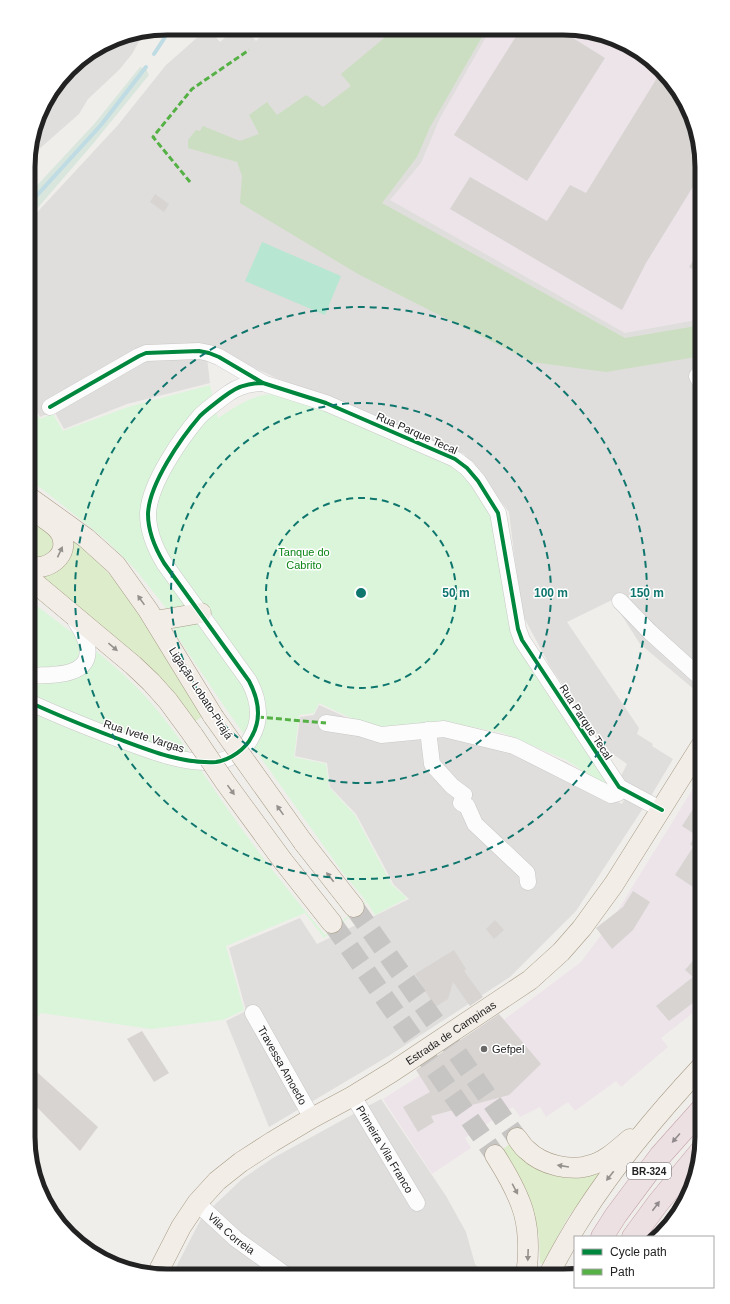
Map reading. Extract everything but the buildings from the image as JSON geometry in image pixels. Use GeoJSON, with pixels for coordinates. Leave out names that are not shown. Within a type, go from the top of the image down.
{"type":"FeatureCollection","features":[{"type":"Feature","properties":{"kind":"highway","name":"BR-324"},"geometry":{"type":"LineString","coordinates":[[603,1236],[616,1215],[660,1156],[695,1117]]}},
{"type":"Feature","properties":{"kind":"highway","name":"BR-324"},"geometry":{"type":"LineString","coordinates":[[634,1236],[692,1161]]}},
{"type":"Feature","properties":{"kind":"main road","name":"Ligação Lobato-Pirajá"},"geometry":{"type":"LineString","coordinates":[[35,501],[86,538],[116,565],[154,621],[214,716],[303,842],[354,907]]}},
{"type":"Feature","properties":{"kind":"main road"},"geometry":{"type":"LineString","coordinates":[[35,509],[59,530],[63,540],[60,554],[56,560],[43,568],[35,568]]}},
{"type":"Feature","properties":{"kind":"main road"},"geometry":{"type":"LineString","coordinates":[[35,583],[115,649],[151,682],[168,701],[225,782],[332,923]]}},
{"type":"Feature","properties":{"kind":"main road"},"geometry":{"type":"LineString","coordinates":[[154,621],[201,614]]}},
{"type":"Feature","properties":{"kind":"main road","name":"Estrada de Campinas"},"geometry":{"type":"LineString","coordinates":[[160,1269],[181,1227],[197,1203],[217,1181],[241,1162],[312,1118],[353,1096],[392,1072],[530,980],[561,952],[599,906],[662,810],[695,756]]}},
{"type":"Feature","properties":{"kind":"main road"},"geometry":{"type":"LineString","coordinates":[[517,1138],[532,1154],[550,1163],[563,1167],[592,1165],[601,1161],[632,1138],[669,1102],[695,1074]]}},
{"type":"Feature","properties":{"kind":"main road"},"geometry":{"type":"LineString","coordinates":[[552,1269],[582,1216],[604,1184],[669,1102]]}},
{"type":"Feature","properties":{"kind":"main road"},"geometry":{"type":"LineString","coordinates":[[495,1155],[518,1195],[525,1214],[528,1234],[527,1269]]}},
{"type":"Feature","properties":{"kind":"street","name":"Rua Parque Tecal"},"geometry":{"type":"LineString","coordinates":[[50,407],[146,353],[198,351],[219,357],[263,383],[326,403],[455,459],[467,468],[482,486],[498,513],[518,629],[522,640],[619,787],[662,810]]}},
{"type":"Feature","properties":{"kind":"street","name":"Rua Ivete Vargas"},"geometry":{"type":"LineString","coordinates":[[35,705],[130,743],[180,759],[218,762],[232,757],[250,740],[256,729],[258,717],[257,701],[249,681],[164,562],[155,546],[150,531],[148,514],[151,496],[157,480],[183,437],[201,414],[228,393],[251,384],[263,383]]}},
{"type":"Feature","properties":{"kind":"street"},"geometry":{"type":"LineString","coordinates":[[620,601],[645,627],[695,673]]}},
{"type":"Feature","properties":{"kind":"street"},"geometry":{"type":"LineString","coordinates":[[35,675],[63,674],[78,669],[88,656],[84,634],[67,609]]}},
{"type":"Feature","properties":{"kind":"street"},"geometry":{"type":"LineString","coordinates":[[326,723],[359,728],[381,735],[444,729],[516,747],[611,794],[618,793],[619,787]]}},
{"type":"Feature","properties":{"kind":"street"},"geometry":{"type":"LineString","coordinates":[[428,730],[432,764],[452,786],[464,795],[461,803],[467,806],[475,824],[527,873],[528,882]]}},
{"type":"Feature","properties":{"kind":"street","name":"Travessa Amoedo"},"geometry":{"type":"LineString","coordinates":[[253,1013],[312,1118]]}},
{"type":"Feature","properties":{"kind":"street","name":"Primeira Vila Franco"},"geometry":{"type":"LineString","coordinates":[[353,1096],[417,1203]]}},
{"type":"Feature","properties":{"kind":"street","name":"Vila Correia"},"geometry":{"type":"LineString","coordinates":[[197,1203],[236,1238],[278,1269]]}},
{"type":"Feature","properties":{"kind":"shaded area"},"geometry":{"type":"Polygon","coordinates":[[[200,35],[214,35],[220,42],[228,35],[251,35],[256,41],[262,35],[572,35],[605,42],[621,49],[636,57],[662,80],[693,148],[695,158],[695,690],[640,644],[612,600],[567,622],[639,728],[637,734],[653,744],[652,746],[673,759],[651,796],[576,911],[510,977],[387,1057],[269,1127],[226,1021],[246,1011],[229,948],[300,918],[317,944],[409,899],[394,885],[356,814],[330,787],[327,763],[295,756],[300,717],[314,715],[319,705],[350,719],[348,721],[451,725],[503,735],[566,762],[601,784],[597,791],[622,804],[631,786],[619,780],[627,764],[610,752],[551,668],[521,612],[509,512],[464,454],[274,377],[237,360],[207,358],[210,383],[127,404],[64,429],[54,411],[40,417],[35,408],[35,215],[118,125],[166,65],[200,35]]]}},
{"type":"Feature","properties":{"kind":"shaded area"},"geometry":{"type":"Polygon","coordinates":[[[487,35],[572,35],[589,38],[605,42],[621,49],[636,57],[650,68],[673,94],[688,125],[692,141],[695,158],[695,320],[625,333],[390,200],[421,163],[440,118],[487,35]]]}},
{"type":"Feature","properties":{"kind":"shaded area"},"geometry":{"type":"Polygon","coordinates":[[[141,38],[132,54],[119,70],[88,99],[79,114],[36,152],[39,133],[45,116],[57,94],[74,74],[101,53],[116,45],[133,39],[141,38]]]}},
{"type":"Feature","properties":{"kind":"shaded area"},"geometry":{"type":"Polygon","coordinates":[[[140,67],[146,69],[149,75],[92,145],[35,211],[35,188],[95,123],[140,67]]]}},
{"type":"Feature","properties":{"kind":"shaded area"},"geometry":{"type":"Polygon","coordinates":[[[695,785],[695,1011],[661,1038],[668,1047],[621,1087],[616,1081],[575,1111],[568,1102],[546,1117],[540,1107],[520,1117],[513,1107],[465,1138],[471,1148],[432,1174],[383,1099],[493,1028],[581,962],[610,923],[695,785]]]}},
{"type":"Feature","properties":{"kind":"shaded area"},"geometry":{"type":"Polygon","coordinates":[[[381,1099],[446,1196],[466,1232],[475,1264],[479,1269],[175,1269],[202,1217],[242,1179],[273,1158],[381,1099]]]}},
{"type":"Feature","properties":{"kind":"green space"},"geometry":{"type":"Polygon","coordinates":[[[388,35],[483,35],[430,127],[417,157],[382,203],[625,338],[695,326],[695,357],[606,372],[532,362],[358,274],[240,203],[242,176],[237,162],[188,148],[188,140],[196,130],[200,131],[203,126],[240,141],[259,134],[249,115],[267,102],[277,115],[306,95],[323,107],[351,86],[341,74],[388,35]]]}},
{"type":"Feature","properties":{"kind":"green space"},"geometry":{"type":"Polygon","coordinates":[[[262,242],[341,276],[325,315],[245,281],[262,242]]]}},
{"type":"Feature","properties":{"kind":"green space","name":"Tanque do Cabrito"},"geometry":{"type":"Polygon","coordinates":[[[210,385],[218,418],[252,398],[268,394],[276,394],[294,398],[444,462],[460,472],[476,490],[491,514],[512,637],[556,707],[606,781],[604,783],[600,782],[566,760],[503,733],[451,723],[379,728],[350,721],[351,718],[319,703],[314,713],[299,715],[294,757],[326,764],[329,787],[355,815],[392,885],[407,898],[375,915],[367,902],[324,938],[305,913],[226,946],[244,1010],[223,1020],[151,1029],[41,1013],[35,1020],[35,605],[104,657],[145,696],[177,736],[262,857],[325,935],[366,901],[343,873],[226,709],[177,636],[166,608],[135,569],[107,541],[35,484],[35,411],[40,419],[53,414],[63,431],[128,407],[210,385]]]}},
{"type":"Feature","properties":{"kind":"green space"},"geometry":{"type":"Polygon","coordinates":[[[35,517],[43,523],[56,543],[47,558],[35,560],[35,517]]]}},
{"type":"Feature","properties":{"kind":"green space"},"geometry":{"type":"Polygon","coordinates":[[[69,536],[90,554],[127,596],[144,620],[203,716],[194,722],[38,578],[54,573],[60,569],[69,536]]]}},
{"type":"Feature","properties":{"kind":"green space"},"geometry":{"type":"Polygon","coordinates":[[[511,1143],[533,1165],[548,1174],[567,1178],[585,1177],[605,1167],[567,1219],[543,1264],[540,1263],[539,1237],[527,1191],[502,1150],[511,1143]]]}},
{"type":"Feature","properties":{"kind":"waterway"},"geometry":{"type":"LineString","coordinates":[[154,54],[166,35]]}},
{"type":"Feature","properties":{"kind":"waterway"},"geometry":{"type":"LineString","coordinates":[[35,197],[101,125],[146,67]]}},
{"type":"Feature","properties":{"kind":"tunnel"},"geometry":{"type":"LineString","coordinates":[[354,907],[517,1138]]}},
{"type":"Feature","properties":{"kind":"tunnel"},"geometry":{"type":"LineString","coordinates":[[332,923],[495,1155]]}},
{"type":"Feature","properties":{"kind":"marked path"},"geometry":{"type":"LineString","coordinates":[[190,182],[153,137],[192,89],[249,50]]}},
{"type":"Feature","properties":{"kind":"marked path"},"geometry":{"type":"LineString","coordinates":[[258,717],[326,723]]}},
{"type":"Feature","properties":{"kind":"cycle path"},"geometry":{"type":"LineString","coordinates":[[50,407],[146,353],[199,351],[219,357],[263,383],[326,403],[455,459],[467,468],[478,481],[498,513],[518,629],[522,640],[619,787],[662,810]]}},
{"type":"Feature","properties":{"kind":"cycle path"},"geometry":{"type":"LineString","coordinates":[[35,705],[140,747],[191,761],[216,762],[227,759],[242,749],[249,741],[255,729],[258,715],[255,694],[249,681],[164,563],[153,540],[149,527],[148,514],[154,489],[167,462],[184,436],[200,416],[237,388],[249,384],[263,383]]}},
{"type":"Feature","properties":{"kind":"place","name":"Gefpel"},"geometry":{"type":"Point","coordinates":[484,1049]}}]}
